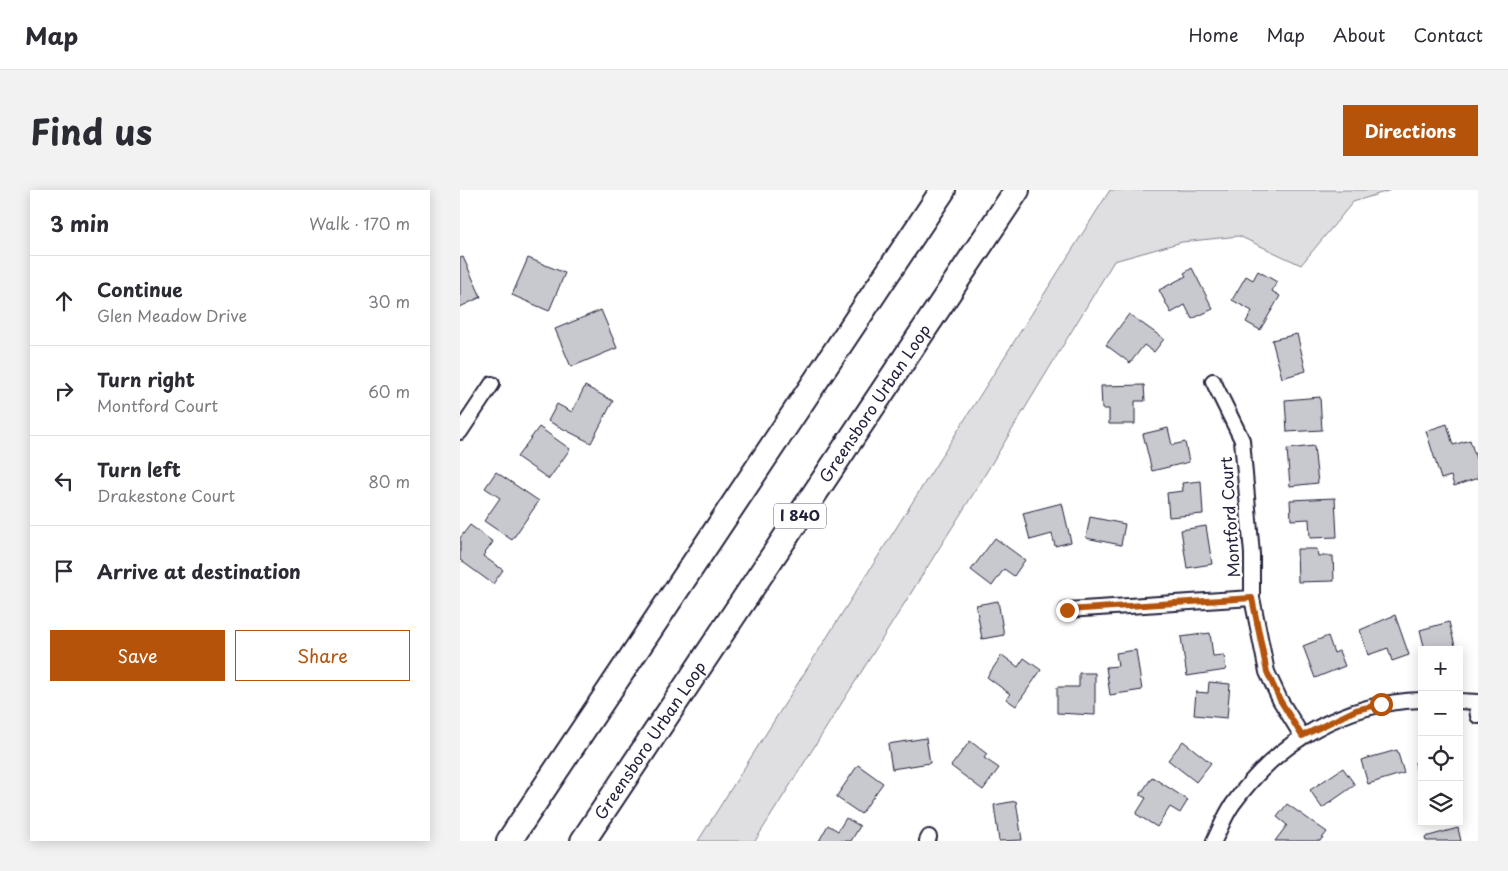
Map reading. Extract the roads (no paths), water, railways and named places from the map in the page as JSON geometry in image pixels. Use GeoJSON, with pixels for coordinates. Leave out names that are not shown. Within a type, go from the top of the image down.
{"type":"FeatureCollection","features":[{"type":"Feature","properties":{"kind":"highway"},"geometry":{"type":"LineString","coordinates":[[509,841],[943,190]]}},
{"type":"Feature","properties":{"kind":"highway","name":"Greensboro Urban Loop"},"geometry":{"type":"LineString","coordinates":[[583,841],[1017,190]]}},
{"type":"Feature","properties":{"kind":"street","name":"Montford Court"},"geometry":{"type":"LineString","coordinates":[[1213,381],[1242,440],[1252,554],[1252,598],[1267,672],[1280,700],[1302,736]]}},
{"type":"Feature","properties":{"kind":"street"},"geometry":{"type":"LineString","coordinates":[[460,432],[492,384]]}},
{"type":"Feature","properties":{"kind":"street"},"geometry":{"type":"LineString","coordinates":[[1067,610],[1252,598]]}},
{"type":"Feature","properties":{"kind":"street"},"geometry":{"type":"LineString","coordinates":[[1214,841],[1232,805],[1252,780],[1276,755],[1302,736],[1356,710],[1381,704],[1418,700]]}},
{"type":"Feature","properties":{"kind":"street"},"geometry":{"type":"LineString","coordinates":[[1463,701],[1477,702],[1478,716]]}}]}
